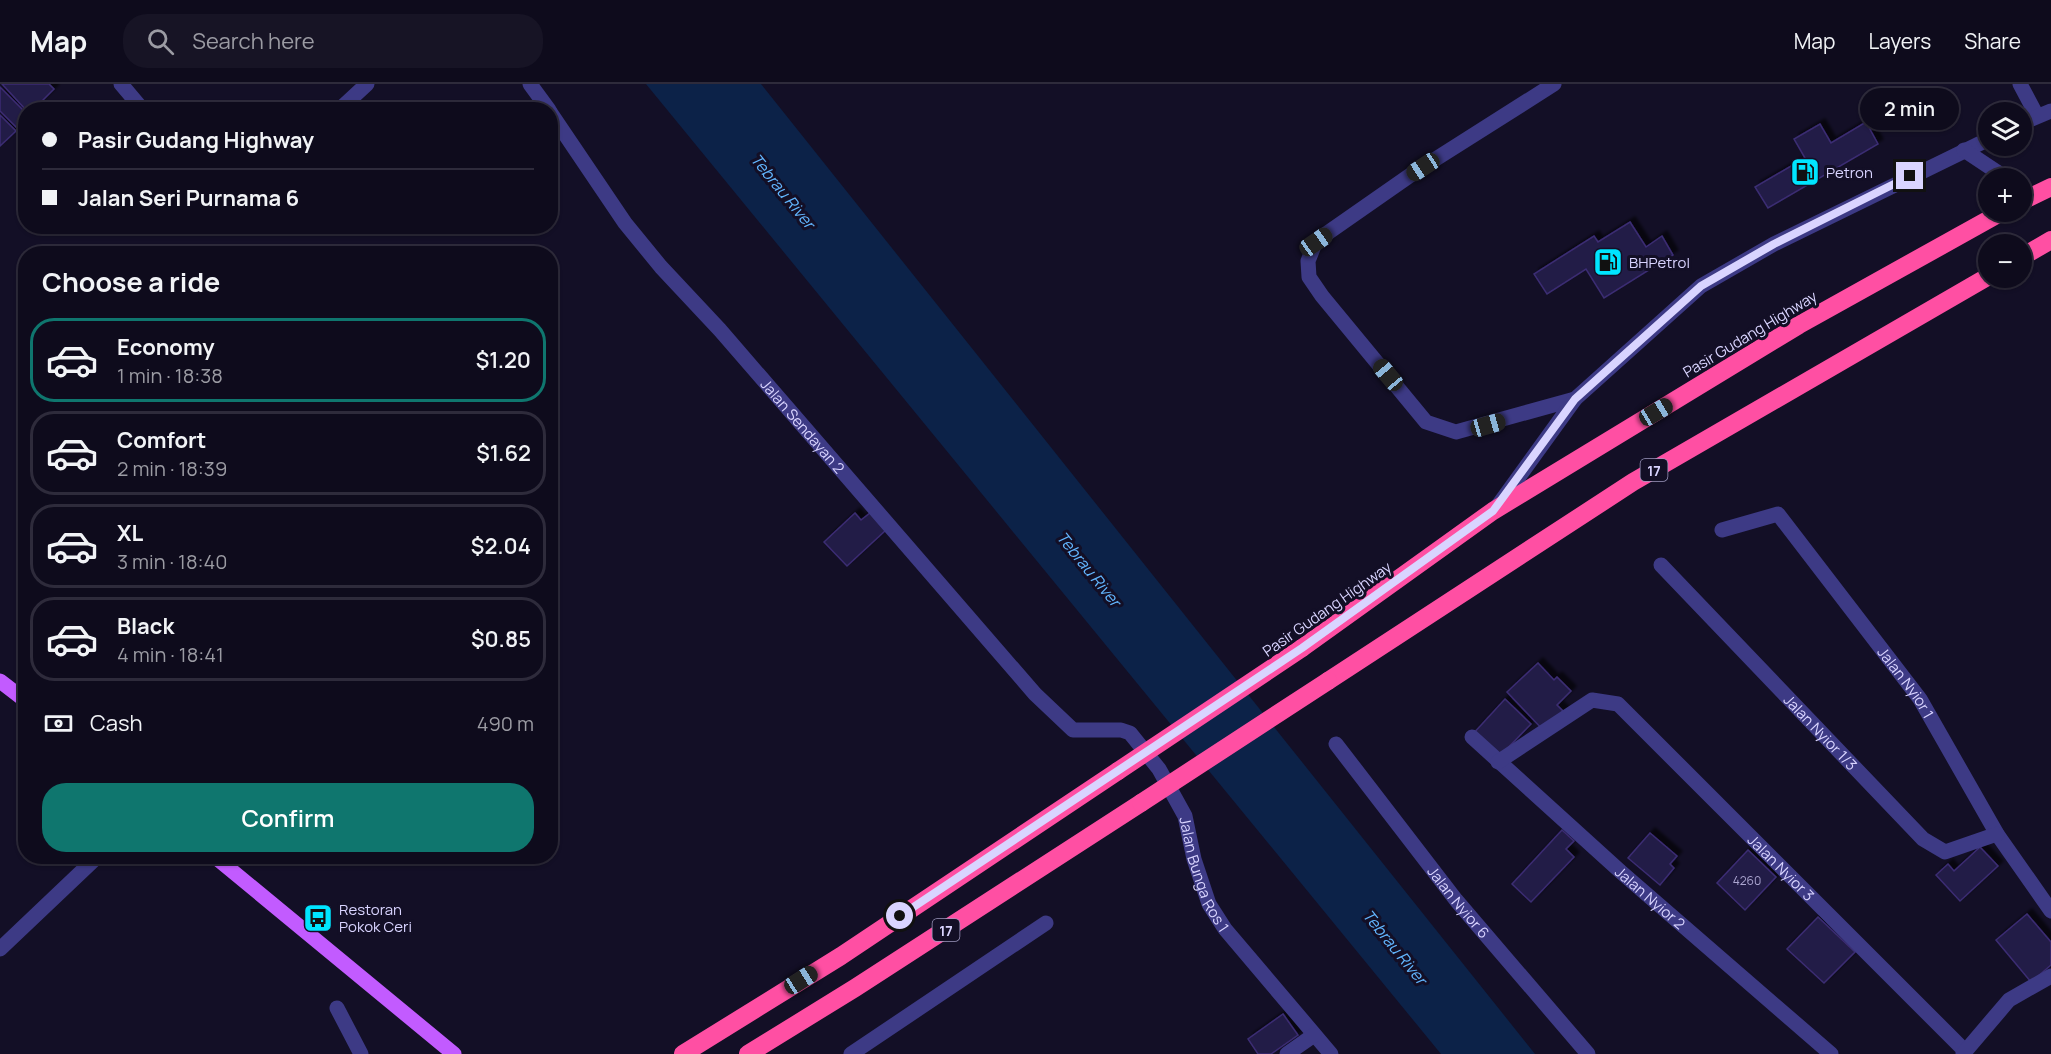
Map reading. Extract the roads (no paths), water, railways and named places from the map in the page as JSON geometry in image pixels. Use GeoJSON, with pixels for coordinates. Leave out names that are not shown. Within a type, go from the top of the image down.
{"type":"FeatureCollection","features":[{"type":"Feature","properties":{"kind":"highway"},"geometry":{"type":"LineString","coordinates":[[2032,193],[2051,187]]}},
{"type":"Feature","properties":{"kind":"highway","name":"Pasir Gudang Highway"},"geometry":{"type":"LineString","coordinates":[[682,1054],[841,956],[1302,648],[1493,511],[1798,325],[1984,222]]}},
{"type":"Feature","properties":{"kind":"highway"},"geometry":{"type":"LineString","coordinates":[[2032,251],[2051,240]]}},
{"type":"Feature","properties":{"kind":"highway","name":"17"},"geometry":{"type":"LineString","coordinates":[[748,1054],[855,988],[1633,482],[1978,282]]}},
{"type":"Feature","properties":{"kind":"main road"},"geometry":{"type":"LineString","coordinates":[[0,681],[18,695]]}},
{"type":"Feature","properties":{"kind":"main road"},"geometry":{"type":"LineString","coordinates":[[224,864],[454,1054]]}},
{"type":"Feature","properties":{"kind":"street"},"geometry":{"type":"LineString","coordinates":[[121,84],[136,102]]}},
{"type":"Feature","properties":{"kind":"street"},"geometry":{"type":"LineString","coordinates":[[348,102],[367,84]]}},
{"type":"Feature","properties":{"kind":"street","name":"Jalan Sendayan 2"},"geometry":{"type":"LineString","coordinates":[[530,84],[543,102]]}},
{"type":"Feature","properties":{"kind":"street"},"geometry":{"type":"LineString","coordinates":[[1554,84],[1418,170],[1316,242],[1308,261],[1309,278],[1426,422],[1456,432],[1575,399]]}},
{"type":"Feature","properties":{"kind":"street"},"geometry":{"type":"LineString","coordinates":[[2020,84],[2044,113]]}},
{"type":"Feature","properties":{"kind":"street","name":"Jalan Sendayan 2"},"geometry":{"type":"LineString","coordinates":[[558,123],[625,223],[661,267],[720,330],[1035,694],[1071,728]]}},
{"type":"Feature","properties":{"kind":"street"},"geometry":{"type":"LineString","coordinates":[[1493,511],[1575,399],[1701,286],[1774,244],[1978,144]]}},
{"type":"Feature","properties":{"kind":"street"},"geometry":{"type":"LineString","coordinates":[[1964,150],[1991,168]]}},
{"type":"Feature","properties":{"kind":"street","name":"Jalan Nyior 1"},"geometry":{"type":"LineString","coordinates":[[1722,530],[1778,514],[1920,699],[1997,834],[2051,911]]}},
{"type":"Feature","properties":{"kind":"street","name":"Jalan Nyior 1/3"},"geometry":{"type":"LineString","coordinates":[[1661,565],[1923,839],[1945,852],[1997,834]]}},
{"type":"Feature","properties":{"kind":"street","name":"Jalan Nyior 3"},"geometry":{"type":"LineString","coordinates":[[1498,762],[1592,700],[1618,704],[1964,1053]]}},
{"type":"Feature","properties":{"kind":"street","name":"Jalan Bunga Ros 1"},"geometry":{"type":"LineString","coordinates":[[1071,728],[1077,730],[1121,729],[1130,733],[1145,751],[1159,769],[1185,816],[1194,859],[1209,904],[1225,929],[1331,1054]]}},
{"type":"Feature","properties":{"kind":"street","name":"Jalan Nyior 2"},"geometry":{"type":"LineString","coordinates":[[1472,737],[1831,1054]]}},
{"type":"Feature","properties":{"kind":"street","name":"Jalan Nyior 6"},"geometry":{"type":"LineString","coordinates":[[1336,744],[1456,900],[1588,1054]]}},
{"type":"Feature","properties":{"kind":"street"},"geometry":{"type":"LineString","coordinates":[[0,949],[90,864]]}},
{"type":"Feature","properties":{"kind":"street"},"geometry":{"type":"LineString","coordinates":[[851,1054],[1046,923]]}},
{"type":"Feature","properties":{"kind":"street"},"geometry":{"type":"LineString","coordinates":[[1964,1053],[2009,1000],[2051,976]]}},
{"type":"Feature","properties":{"kind":"street"},"geometry":{"type":"LineString","coordinates":[[337,1008],[361,1054]]}},
{"type":"Feature","properties":{"kind":"street"},"geometry":{"type":"LineString","coordinates":[[1287,1054],[1314,1035]]}},
{"type":"Feature","properties":{"kind":"water","name":"Tebrau River"},"geometry":{"type":"Polygon","coordinates":[[[646,84],[761,84],[1535,1054],[1441,1054],[646,84]]]}},
{"type":"Feature","properties":{"kind":"place","name":"Petron"},"geometry":{"type":"Point","coordinates":[1805,172]}},
{"type":"Feature","properties":{"kind":"place","name":"BHPetrol"},"geometry":{"type":"Point","coordinates":[1608,262]}},
{"type":"Feature","properties":{"kind":"place","name":"Restoran Pokok Ceri"},"geometry":{"type":"Point","coordinates":[318,918]}}]}
